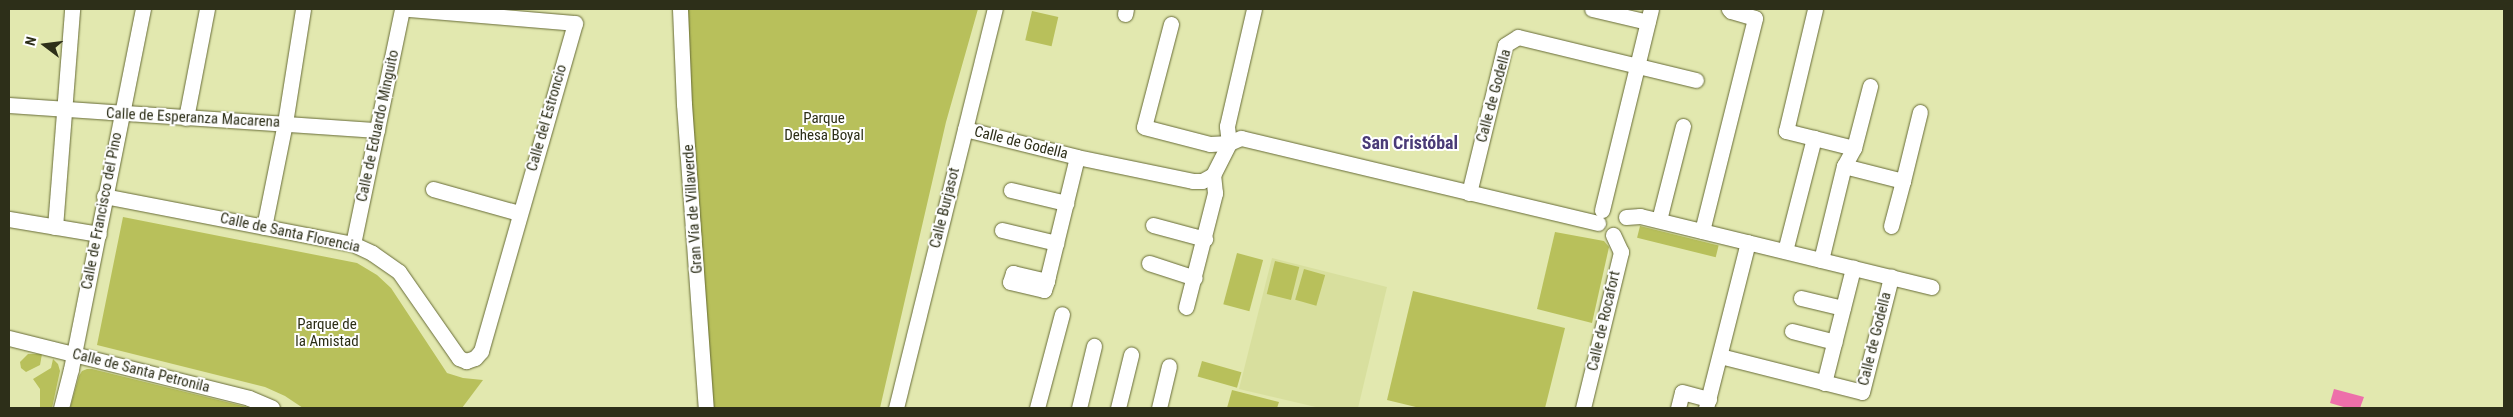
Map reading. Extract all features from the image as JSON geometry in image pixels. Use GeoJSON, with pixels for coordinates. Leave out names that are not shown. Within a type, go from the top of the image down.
{"type":"FeatureCollection","features":[{"type":"Feature","properties":{"kind":"street"},"geometry":{"type":"LineString","coordinates":[[55,227],[72,9]]}},
{"type":"Feature","properties":{"kind":"street","name":"Calle de Francisco del Pino"},"geometry":{"type":"LineString","coordinates":[[61,408],[99,234],[104,196],[143,9]]}},
{"type":"Feature","properties":{"kind":"street"},"geometry":{"type":"LineString","coordinates":[[186,118],[207,9]]}},
{"type":"Feature","properties":{"kind":"street"},"geometry":{"type":"LineString","coordinates":[[264,227],[285,123],[303,9]]}},
{"type":"Feature","properties":{"kind":"street","name":"Calle de Eduardo Minguito"},"geometry":{"type":"LineString","coordinates":[[353,244],[402,9]]}},
{"type":"Feature","properties":{"kind":"street","name":"Calle del Estroncio"},"geometry":{"type":"LineString","coordinates":[[408,9],[575,23],[481,351]]}},
{"type":"Feature","properties":{"kind":"street","name":"Gran Vía de Villaverde"},"geometry":{"type":"LineString","coordinates":[[672,9],[698,408]]}},
{"type":"Feature","properties":{"kind":"street","name":"Gran Vía de Villaverde"},"geometry":{"type":"LineString","coordinates":[[680,9],[684,104],[706,408]]}},
{"type":"Feature","properties":{"kind":"street","name":"Calle Burjasot"},"geometry":{"type":"LineString","coordinates":[[896,408],[995,9]]}},
{"type":"Feature","properties":{"kind":"street"},"geometry":{"type":"LineString","coordinates":[[1186,307],[1205,239],[1215,193],[1213,175],[1229,143],[1227,126],[1254,9]]}},
{"type":"Feature","properties":{"kind":"street"},"geometry":{"type":"LineString","coordinates":[[1171,24],[1144,127],[1210,144],[1229,143],[1241,138],[1469,193],[1600,217],[1614,207],[1623,212],[1626,217],[1621,231],[1613,235],[1600,229],[1600,217],[1650,16],[1592,9]]}},
{"type":"Feature","properties":{"kind":"street"},"geometry":{"type":"LineString","coordinates":[[1702,231],[1755,18],[1729,9]]}},
{"type":"Feature","properties":{"kind":"street"},"geometry":{"type":"LineString","coordinates":[[1815,9],[1786,131],[1854,148]]}},
{"type":"Feature","properties":{"kind":"street","name":"Calle de Godella"},"geometry":{"type":"LineString","coordinates":[[1469,193],[1505,45],[1518,37],[1637,66]]}},
{"type":"Feature","properties":{"kind":"street"},"geometry":{"type":"LineString","coordinates":[[1637,66],[1696,80]]}},
{"type":"Feature","properties":{"kind":"street"},"geometry":{"type":"LineString","coordinates":[[1821,260],[1844,166],[1854,148],[1870,86]]}},
{"type":"Feature","properties":{"kind":"street","name":"Calle de Esperanza Macarena"},"geometry":{"type":"LineString","coordinates":[[9,105],[377,130]]}},
{"type":"Feature","properties":{"kind":"street"},"geometry":{"type":"LineString","coordinates":[[1891,226],[1920,112]]}},
{"type":"Feature","properties":{"kind":"street"},"geometry":{"type":"LineString","coordinates":[[1659,220],[1683,126]]}},
{"type":"Feature","properties":{"kind":"street","name":"Calle de Godella"},"geometry":{"type":"LineString","coordinates":[[965,129],[1077,158],[1193,182],[1202,181],[1213,175]]}},
{"type":"Feature","properties":{"kind":"street"},"geometry":{"type":"LineString","coordinates":[[1785,251],[1814,138]]}},
{"type":"Feature","properties":{"kind":"street","name":"Calle de Godella"},"geometry":{"type":"LineString","coordinates":[[1047,281],[1077,158]]}},
{"type":"Feature","properties":{"kind":"street"},"geometry":{"type":"LineString","coordinates":[[1844,166],[1903,181]]}},
{"type":"Feature","properties":{"kind":"street"},"geometry":{"type":"LineString","coordinates":[[433,189],[519,213]]}},
{"type":"Feature","properties":{"kind":"street"},"geometry":{"type":"LineString","coordinates":[[1011,190],[1066,203]]}},
{"type":"Feature","properties":{"kind":"street","name":"Calle de Santa Florencia"},"geometry":{"type":"LineString","coordinates":[[104,196],[353,244],[372,253],[398,272],[459,358],[473,359],[481,351]]}},
{"type":"Feature","properties":{"kind":"street","name":"Calle de Godella"},"geometry":{"type":"LineString","coordinates":[[1626,217],[1640,216],[1659,220],[1931,287]]}},
{"type":"Feature","properties":{"kind":"street"},"geometry":{"type":"LineString","coordinates":[[9,219],[99,234]]}},
{"type":"Feature","properties":{"kind":"street"},"geometry":{"type":"LineString","coordinates":[[1153,225],[1205,239]]}},
{"type":"Feature","properties":{"kind":"street"},"geometry":{"type":"LineString","coordinates":[[1002,230],[1056,244]]}},
{"type":"Feature","properties":{"kind":"street","name":"Calle de Rocafort"},"geometry":{"type":"LineString","coordinates":[[1583,408],[1621,252],[1613,235]]}},
{"type":"Feature","properties":{"kind":"street"},"geometry":{"type":"LineString","coordinates":[[1678,408],[1682,392],[1708,404],[1748,242]]}},
{"type":"Feature","properties":{"kind":"street"},"geometry":{"type":"LineString","coordinates":[[1150,264],[1195,278]]}},
{"type":"Feature","properties":{"kind":"street"},"geometry":{"type":"LineString","coordinates":[[1824,383],[1853,268]]}},
{"type":"Feature","properties":{"kind":"street","name":"Calle de Godella"},"geometry":{"type":"LineString","coordinates":[[1720,356],[1862,392],[1891,277]]}},
{"type":"Feature","properties":{"kind":"street"},"geometry":{"type":"LineString","coordinates":[[1801,298],[1843,308]]}},
{"type":"Feature","properties":{"kind":"street"},"geometry":{"type":"LineString","coordinates":[[1038,408],[1062,314]]}},
{"type":"Feature","properties":{"kind":"street"},"geometry":{"type":"LineString","coordinates":[[1792,331],[1835,342]]}},
{"type":"Feature","properties":{"kind":"street","name":"Calle de Santa Petronila"},"geometry":{"type":"LineString","coordinates":[[9,338],[46,345],[52,349],[249,398],[272,408]]}},
{"type":"Feature","properties":{"kind":"street"},"geometry":{"type":"LineString","coordinates":[[1079,408],[1094,346]]}},
{"type":"Feature","properties":{"kind":"street"},"geometry":{"type":"LineString","coordinates":[[1118,408],[1130,355]]}},
{"type":"Feature","properties":{"kind":"street"},"geometry":{"type":"LineString","coordinates":[[1159,408],[1170,366]]}},
{"type":"Feature","properties":{"kind":"shaded area"},"geometry":{"type":"Polygon","coordinates":[[[1272,258],[1387,287],[1358,408],[1320,408],[1239,389],[1272,258]]]}},
{"type":"Feature","properties":{"kind":"shaded area"},"geometry":{"type":"Polygon","coordinates":[[[2334,389],[2364,397],[2360,408],[2347,408],[2330,403],[2334,389]]]}},
{"type":"Feature","properties":{"kind":"green space","name":"Parque Dehesa Boyal"},"geometry":{"type":"Polygon","coordinates":[[[687,9],[978,9],[946,122],[880,408],[707,408],[687,9]]]}},
{"type":"Feature","properties":{"kind":"green space"},"geometry":{"type":"Polygon","coordinates":[[[1032,11],[1058,17],[1052,46],[1025,40],[1032,11]]]}},
{"type":"Feature","properties":{"kind":"green space","name":"Parque de la Amistad"},"geometry":{"type":"Polygon","coordinates":[[[123,217],[357,263],[377,275],[391,288],[447,373],[463,378],[483,380],[462,408],[303,408],[285,396],[265,387],[97,345],[123,217]]]}},
{"type":"Feature","properties":{"kind":"green space"},"geometry":{"type":"Polygon","coordinates":[[[1640,226],[1719,246],[1716,257],[1637,238],[1640,226]]]}},
{"type":"Feature","properties":{"kind":"green space"},"geometry":{"type":"Polygon","coordinates":[[[1555,232],[1604,241],[1609,247],[1592,323],[1537,309],[1555,232]]]}},
{"type":"Feature","properties":{"kind":"green space"},"geometry":{"type":"Polygon","coordinates":[[[1237,253],[1263,260],[1249,311],[1223,304],[1237,253]]]}},
{"type":"Feature","properties":{"kind":"green space"},"geometry":{"type":"Polygon","coordinates":[[[1275,261],[1299,267],[1291,300],[1267,294],[1275,261]]]}},
{"type":"Feature","properties":{"kind":"green space"},"geometry":{"type":"Polygon","coordinates":[[[1304,269],[1325,275],[1316,306],[1295,300],[1304,269]]]}},
{"type":"Feature","properties":{"kind":"green space"},"geometry":{"type":"Polygon","coordinates":[[[1413,291],[1565,328],[1545,408],[1420,408],[1387,400],[1413,291]]]}},
{"type":"Feature","properties":{"kind":"green space"},"geometry":{"type":"Polygon","coordinates":[[[28,354],[42,354],[40,365],[26,372],[21,368],[20,362],[28,354]]]}},
{"type":"Feature","properties":{"kind":"green space"},"geometry":{"type":"Polygon","coordinates":[[[53,359],[58,364],[60,371],[52,408],[40,408],[40,389],[33,379],[51,368],[53,359]]]}},
{"type":"Feature","properties":{"kind":"green space"},"geometry":{"type":"Polygon","coordinates":[[[1202,361],[1241,372],[1237,388],[1198,376],[1202,361]]]}},
{"type":"Feature","properties":{"kind":"green space"},"geometry":{"type":"Polygon","coordinates":[[[87,369],[251,408],[70,408],[79,376],[82,371],[87,369]]]}},
{"type":"Feature","properties":{"kind":"green space"},"geometry":{"type":"Polygon","coordinates":[[[1232,390],[1279,402],[1277,408],[1227,408],[1232,390]]]}},
{"type":"Feature","properties":{"kind":"district","name":"San Cristóbal"},"geometry":{"type":"Point","coordinates":[1410,143]}}]}
